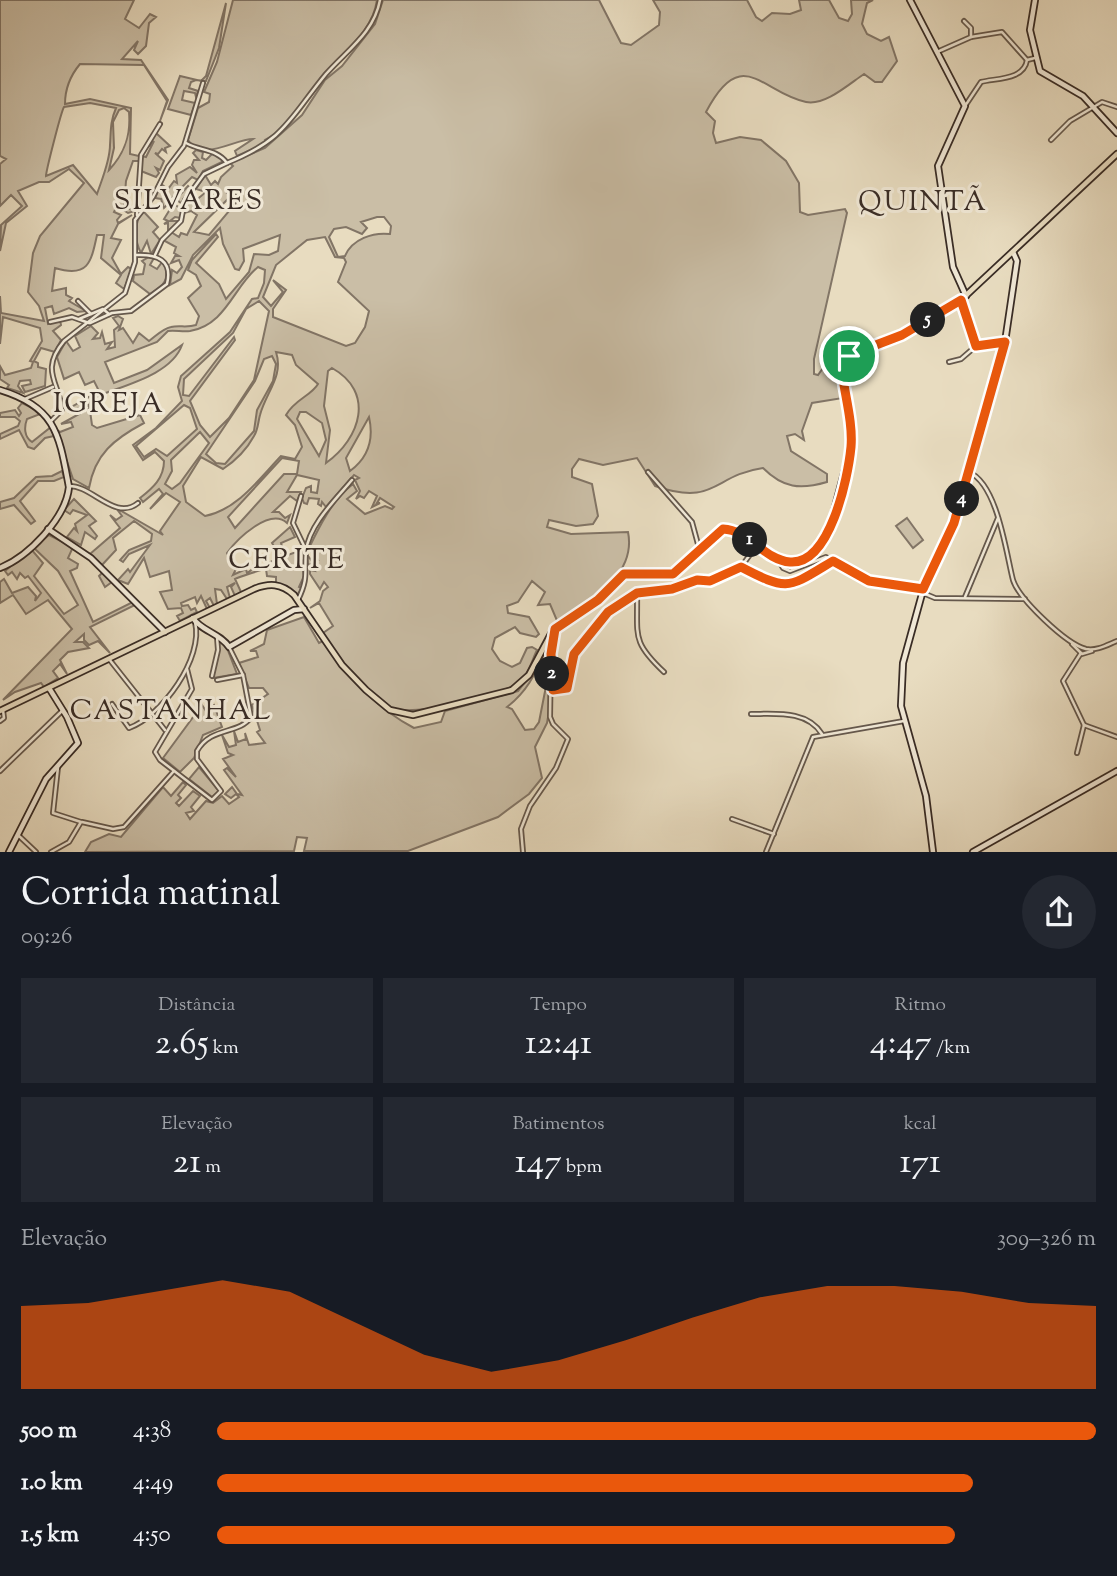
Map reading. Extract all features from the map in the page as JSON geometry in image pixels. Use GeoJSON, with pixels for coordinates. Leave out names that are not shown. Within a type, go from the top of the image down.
{"type":"FeatureCollection","features":[{"type":"Feature","properties":{"kind":"main road"},"geometry":{"type":"LineString","coordinates":[[1,710],[266,585],[283,587],[298,600],[345,669],[385,707],[413,715],[506,693],[518,687],[527,677],[543,644],[555,629],[598,600],[624,574],[671,575],[723,529],[732,530],[776,558],[789,562],[803,560],[816,553],[827,537],[851,447],[842,372],[846,360],[855,353],[906,332],[964,298],[1117,154]]}},
{"type":"Feature","properties":{"kind":"street"},"geometry":{"type":"LineString","coordinates":[[155,256],[162,240],[181,221],[184,200],[204,174],[267,144],[284,130],[327,73],[345,58],[373,21],[380,0]]}},
{"type":"Feature","properties":{"kind":"street"},"geometry":{"type":"LineString","coordinates":[[910,0],[965,106]]}},
{"type":"Feature","properties":{"kind":"street"},"geometry":{"type":"LineString","coordinates":[[1035,0],[1030,21],[1035,58],[1046,76],[1087,100],[1117,133]]}},
{"type":"Feature","properties":{"kind":"street"},"geometry":{"type":"LineString","coordinates":[[964,21],[971,28],[971,37]]}},
{"type":"Feature","properties":{"kind":"street"},"geometry":{"type":"LineString","coordinates":[[937,52],[971,37],[1002,32],[1027,60]]}},
{"type":"Feature","properties":{"kind":"street"},"geometry":{"type":"LineString","coordinates":[[1027,60],[1035,58]]}},
{"type":"Feature","properties":{"kind":"street"},"geometry":{"type":"LineString","coordinates":[[976,346],[953,267],[939,166],[965,106],[981,82],[1011,76],[1023,70],[1027,60]]}},
{"type":"Feature","properties":{"kind":"street"},"geometry":{"type":"LineString","coordinates":[[137,215],[153,197],[186,143],[202,83]]}},
{"type":"Feature","properties":{"kind":"street"},"geometry":{"type":"LineString","coordinates":[[1051,140],[1070,121],[1102,102],[1117,107]]}},
{"type":"Feature","properties":{"kind":"street"},"geometry":{"type":"LineString","coordinates":[[51,421],[62,410],[53,387],[52,369],[59,346],[125,293],[136,255],[134,224],[141,155],[160,124]]}},
{"type":"Feature","properties":{"kind":"street"},"geometry":{"type":"LineString","coordinates":[[186,143],[202,150],[216,152],[227,163]]}},
{"type":"Feature","properties":{"kind":"street"},"geometry":{"type":"LineString","coordinates":[[933,852],[928,803],[904,721],[900,695],[903,663],[923,591],[951,531],[970,472],[1005,342],[1017,261],[1013,252]]}},
{"type":"Feature","properties":{"kind":"street"},"geometry":{"type":"LineString","coordinates":[[50,322],[68,317],[89,323],[109,314],[131,311],[165,287],[169,273],[168,264],[155,256],[136,255]]}},
{"type":"Feature","properties":{"kind":"street"},"geometry":{"type":"LineString","coordinates":[[78,302],[91,314]]}},
{"type":"Feature","properties":{"kind":"street"},"geometry":{"type":"LineString","coordinates":[[105,309],[109,314]]}},
{"type":"Feature","properties":{"kind":"street"},"geometry":{"type":"LineString","coordinates":[[79,319],[105,309]]}},
{"type":"Feature","properties":{"kind":"street"},"geometry":{"type":"LineString","coordinates":[[949,362],[961,359],[976,346],[1005,342]]}},
{"type":"Feature","properties":{"kind":"street"},"geometry":{"type":"LineString","coordinates":[[25,399],[53,387]]}},
{"type":"Feature","properties":{"kind":"street"},"geometry":{"type":"LineString","coordinates":[[0,390],[25,399],[41,409],[51,421],[68,486],[67,498],[48,529],[17,558],[0,568]]}},
{"type":"Feature","properties":{"kind":"street"},"geometry":{"type":"LineString","coordinates":[[648,472],[692,522],[699,549]]}},
{"type":"Feature","properties":{"kind":"street"},"geometry":{"type":"LineString","coordinates":[[970,472],[982,483],[998,518],[1014,581],[1026,598],[1081,653]]}},
{"type":"Feature","properties":{"kind":"street"},"geometry":{"type":"LineString","coordinates":[[306,550],[326,511],[352,480]]}},
{"type":"Feature","properties":{"kind":"street"},"geometry":{"type":"LineString","coordinates":[[68,486],[78,487],[113,506],[129,508],[138,503]]}},
{"type":"Feature","properties":{"kind":"street"},"geometry":{"type":"LineString","coordinates":[[294,610],[308,573],[306,550],[293,523],[301,496]]}},
{"type":"Feature","properties":{"kind":"street"},"geometry":{"type":"LineString","coordinates":[[965,597],[998,518]]}},
{"type":"Feature","properties":{"kind":"street"},"geometry":{"type":"LineString","coordinates":[[48,529],[92,558],[165,632]]}},
{"type":"Feature","properties":{"kind":"street"},"geometry":{"type":"LineString","coordinates":[[553,690],[567,688],[574,654],[599,620],[637,593],[672,589],[697,580],[710,581],[741,567],[757,545]]}},
{"type":"Feature","properties":{"kind":"street"},"geometry":{"type":"LineString","coordinates":[[776,558],[783,568],[790,571],[826,557],[869,581],[923,591],[935,598],[1026,598]]}},
{"type":"Feature","properties":{"kind":"street"},"geometry":{"type":"LineString","coordinates":[[741,567],[780,586],[798,581],[833,561]]}},
{"type":"Feature","properties":{"kind":"street"},"geometry":{"type":"LineString","coordinates":[[637,593],[639,621],[636,639],[642,652],[664,672]]}},
{"type":"Feature","properties":{"kind":"street"},"geometry":{"type":"LineString","coordinates":[[229,647],[294,610],[304,609]]}},
{"type":"Feature","properties":{"kind":"street"},"geometry":{"type":"LineString","coordinates":[[187,669],[191,688],[155,751],[209,800],[220,795],[220,788],[196,754],[206,737],[249,720],[251,714],[243,676],[229,647],[216,633],[194,620]]}},
{"type":"Feature","properties":{"kind":"street"},"geometry":{"type":"LineString","coordinates":[[112,705],[129,728],[151,714],[187,669],[195,646],[194,620]]}},
{"type":"Feature","properties":{"kind":"street"},"geometry":{"type":"LineString","coordinates":[[523,852],[521,829],[530,806],[556,768],[568,739],[553,724],[550,717],[553,690],[551,654],[555,629]]}},
{"type":"Feature","properties":{"kind":"street"},"geometry":{"type":"LineString","coordinates":[[212,676],[218,650],[216,633]]}},
{"type":"Feature","properties":{"kind":"street"},"geometry":{"type":"LineString","coordinates":[[1069,640],[1095,650]]}},
{"type":"Feature","properties":{"kind":"street"},"geometry":{"type":"LineString","coordinates":[[1077,753],[1084,725],[1063,681],[1081,653],[1117,641]]}},
{"type":"Feature","properties":{"kind":"street"},"geometry":{"type":"LineString","coordinates":[[109,659],[166,731]]}},
{"type":"Feature","properties":{"kind":"street"},"geometry":{"type":"LineString","coordinates":[[217,680],[243,676]]}},
{"type":"Feature","properties":{"kind":"street"},"geometry":{"type":"LineString","coordinates":[[9,852],[57,764],[78,743],[49,688]]}},
{"type":"Feature","properties":{"kind":"street"},"geometry":{"type":"LineString","coordinates":[[0,721],[4,718],[1,710]]}},
{"type":"Feature","properties":{"kind":"street"},"geometry":{"type":"LineString","coordinates":[[0,771],[62,710]]}},
{"type":"Feature","properties":{"kind":"street"},"geometry":{"type":"LineString","coordinates":[[751,714],[787,713],[803,718],[822,734]]}},
{"type":"Feature","properties":{"kind":"street"},"geometry":{"type":"LineString","coordinates":[[766,852],[808,742],[822,734],[904,721]]}},
{"type":"Feature","properties":{"kind":"street"},"geometry":{"type":"LineString","coordinates":[[1084,725],[1117,737]]}},
{"type":"Feature","properties":{"kind":"street"},"geometry":{"type":"LineString","coordinates":[[57,764],[53,813],[81,822],[121,829],[174,771]]}},
{"type":"Feature","properties":{"kind":"street"},"geometry":{"type":"LineString","coordinates":[[973,852],[1117,771]]}},
{"type":"Feature","properties":{"kind":"street"},"geometry":{"type":"LineString","coordinates":[[732,819],[774,834]]}},
{"type":"Feature","properties":{"kind":"street"},"geometry":{"type":"LineString","coordinates":[[51,852],[69,842],[81,822]]}},
{"type":"Feature","properties":{"kind":"street"},"geometry":{"type":"LineString","coordinates":[[18,835],[36,852]]}},
{"type":"Feature","properties":{"kind":"shaded area"},"geometry":{"type":"Polygon","coordinates":[[[0,0],[134,0],[125,19],[139,28],[150,14],[156,17],[149,23],[146,46],[138,54],[134,50],[138,41],[122,59],[141,60],[168,100],[160,121],[167,101],[144,65],[80,64],[73,73],[65,98],[65,104],[90,99],[131,108],[130,154],[139,156],[139,161],[133,161],[126,181],[124,207],[135,211],[128,213],[117,206],[114,212],[121,215],[118,223],[132,215],[118,224],[111,238],[121,240],[112,258],[121,274],[128,267],[132,269],[124,289],[116,283],[121,275],[101,258],[104,235],[97,235],[93,253],[86,266],[75,271],[55,268],[52,291],[66,288],[66,295],[72,298],[69,301],[86,311],[77,312],[69,308],[54,314],[52,306],[45,308],[48,324],[60,320],[61,325],[53,331],[61,340],[55,352],[41,348],[34,361],[38,363],[38,367],[46,369],[45,386],[25,392],[22,386],[31,384],[30,380],[20,381],[18,386],[23,393],[7,388],[9,385],[0,379],[0,366],[5,375],[31,368],[33,362],[30,361],[42,341],[40,328],[3,317],[0,344],[0,296],[1,313],[44,321],[39,306],[28,292],[33,253],[40,236],[84,183],[69,169],[49,182],[39,182],[18,191],[27,206],[6,223],[0,251],[1,225],[22,206],[11,195],[0,206],[0,164],[6,159],[0,156],[0,0]],[[90,103],[64,107],[46,176],[73,165],[97,194],[109,157],[116,108],[90,103]],[[124,108],[119,110],[113,122],[114,148],[109,170],[123,150],[128,136],[129,112],[124,108]]]}},
{"type":"Feature","properties":{"kind":"shaded area"},"geometry":{"type":"Polygon","coordinates":[[[233,0],[377,0],[362,34],[320,79],[289,121],[265,140],[266,143],[237,156],[235,151],[253,139],[210,150],[194,147],[188,140],[198,108],[209,102],[210,94],[204,92],[217,62],[233,0]]]}},
{"type":"Feature","properties":{"kind":"shaded area"},"geometry":{"type":"Polygon","coordinates":[[[383,0],[599,0],[621,43],[631,45],[659,25],[660,12],[653,0],[747,0],[756,17],[762,21],[772,13],[790,14],[801,10],[799,0],[829,0],[839,18],[848,21],[852,14],[851,0],[873,0],[867,3],[862,24],[867,34],[881,41],[889,37],[897,61],[882,82],[875,82],[864,74],[821,101],[806,102],[753,78],[742,76],[731,80],[719,91],[706,112],[715,121],[713,133],[716,143],[740,137],[761,140],[786,161],[799,183],[800,212],[808,215],[845,209],[847,213],[814,359],[814,374],[818,375],[823,368],[833,369],[847,349],[870,342],[844,355],[840,367],[843,398],[812,403],[802,431],[804,440],[795,434],[787,436],[791,451],[827,474],[827,482],[792,486],[778,480],[763,468],[703,491],[675,492],[655,486],[637,458],[603,465],[579,459],[572,469],[572,477],[592,484],[598,516],[593,524],[576,526],[549,520],[547,527],[571,534],[628,532],[629,548],[625,562],[608,586],[558,623],[550,604],[538,605],[545,592],[532,581],[518,602],[507,606],[508,613],[529,617],[539,634],[536,637],[520,633],[515,627],[495,638],[492,649],[500,661],[512,667],[520,663],[527,648],[537,650],[525,676],[509,688],[457,704],[402,710],[381,703],[344,664],[323,633],[333,626],[319,603],[310,608],[320,601],[323,591],[328,587],[324,582],[320,589],[310,574],[310,570],[315,571],[312,564],[308,565],[307,555],[312,561],[318,560],[314,553],[308,550],[332,506],[353,484],[357,491],[347,499],[365,514],[385,506],[392,509],[394,507],[380,498],[377,503],[380,503],[372,507],[377,496],[369,491],[364,498],[360,496],[356,499],[360,491],[355,480],[359,478],[354,475],[326,507],[322,502],[321,506],[318,504],[319,499],[309,498],[307,504],[304,503],[302,498],[306,488],[311,486],[311,492],[317,493],[319,480],[297,475],[287,492],[301,492],[297,501],[290,496],[273,512],[279,512],[285,518],[290,515],[287,523],[280,519],[263,522],[246,533],[227,553],[236,569],[233,575],[246,569],[247,573],[257,566],[265,567],[265,564],[281,558],[272,543],[290,527],[295,537],[281,543],[285,556],[302,550],[305,559],[302,561],[304,576],[299,587],[302,588],[297,595],[276,583],[276,577],[267,576],[264,569],[235,579],[241,592],[235,596],[231,587],[235,583],[227,587],[230,598],[227,599],[221,590],[215,589],[217,604],[214,606],[210,598],[206,601],[210,608],[207,609],[201,596],[197,603],[195,597],[181,603],[182,606],[188,605],[191,610],[195,608],[197,612],[180,621],[177,616],[183,613],[181,608],[168,609],[160,592],[172,590],[169,571],[150,577],[144,558],[128,584],[118,580],[128,569],[130,572],[150,545],[129,554],[123,562],[120,560],[129,550],[151,541],[152,534],[134,521],[113,538],[116,550],[102,565],[90,554],[120,528],[110,515],[116,520],[122,516],[116,508],[163,535],[160,531],[180,502],[166,493],[150,509],[163,494],[159,489],[143,502],[140,498],[157,482],[164,461],[155,452],[143,460],[133,445],[156,428],[182,401],[178,387],[181,376],[230,332],[252,299],[258,298],[264,283],[265,270],[258,267],[221,313],[202,327],[190,331],[168,331],[157,342],[105,362],[114,383],[147,370],[182,345],[176,356],[156,372],[93,398],[90,407],[87,405],[69,412],[68,409],[99,391],[94,381],[85,385],[79,372],[64,379],[57,357],[66,341],[73,351],[80,347],[75,336],[91,326],[98,333],[93,339],[100,338],[102,332],[105,344],[112,342],[107,349],[115,347],[114,330],[119,326],[113,318],[118,316],[123,319],[119,330],[123,328],[133,343],[139,333],[149,341],[168,328],[196,325],[199,316],[188,298],[201,286],[196,275],[188,270],[192,260],[216,234],[218,237],[196,263],[219,284],[226,299],[249,272],[254,254],[269,255],[278,251],[280,235],[243,249],[244,261],[239,270],[235,269],[223,244],[220,228],[193,255],[181,279],[170,285],[172,270],[177,273],[182,267],[179,260],[171,263],[175,256],[179,256],[174,253],[176,247],[163,240],[171,232],[179,237],[181,233],[187,235],[197,215],[191,211],[184,213],[189,197],[194,202],[206,192],[196,189],[205,175],[211,185],[215,181],[218,184],[221,177],[233,166],[230,163],[265,148],[302,115],[325,80],[342,66],[375,24],[383,0]],[[230,190],[227,193],[231,196],[194,232],[209,235],[240,198],[230,190]],[[377,217],[361,222],[367,228],[362,234],[346,227],[334,229],[329,237],[338,257],[345,256],[353,245],[364,238],[390,234],[391,226],[384,217],[377,217]],[[325,237],[307,240],[276,265],[263,297],[271,306],[283,292],[273,280],[286,290],[273,309],[273,317],[346,346],[355,343],[365,327],[369,311],[338,282],[346,262],[344,258],[335,257],[325,237]],[[259,301],[246,309],[233,333],[184,379],[183,395],[189,396],[234,337],[235,340],[190,401],[200,425],[210,437],[229,418],[254,380],[269,311],[259,301]],[[276,352],[276,376],[255,434],[244,450],[223,469],[201,457],[183,486],[186,502],[205,516],[217,513],[238,500],[281,456],[295,459],[302,447],[295,425],[286,415],[318,384],[296,365],[292,355],[276,352]],[[272,356],[264,359],[255,381],[206,454],[216,463],[225,464],[254,431],[257,410],[273,381],[276,364],[272,356]],[[332,368],[328,371],[324,406],[330,430],[326,463],[348,441],[358,415],[354,389],[346,378],[332,368]],[[184,405],[136,446],[144,457],[156,449],[167,456],[197,429],[190,408],[184,405]],[[300,412],[297,419],[319,456],[326,440],[322,423],[306,412],[300,412]],[[369,417],[346,458],[350,471],[366,454],[370,440],[369,417]],[[200,432],[171,460],[172,471],[165,484],[172,489],[180,483],[209,443],[200,432]],[[282,458],[228,517],[235,528],[284,474],[297,474],[299,461],[282,458]]]}},
{"type":"Feature","properties":{"kind":"shaded area"},"geometry":{"type":"Polygon","coordinates":[[[226,3],[219,48],[206,81],[201,81],[206,76],[226,3]]]}},
{"type":"Feature","properties":{"kind":"shaded area"},"geometry":{"type":"Polygon","coordinates":[[[180,76],[197,80],[191,82],[189,88],[198,91],[196,97],[195,93],[184,91],[182,100],[195,103],[191,115],[168,109],[180,76]]]}},
{"type":"Feature","properties":{"kind":"shaded area"},"geometry":{"type":"Polygon","coordinates":[[[156,133],[170,146],[165,148],[166,152],[162,149],[158,154],[155,153],[164,161],[160,170],[156,168],[159,173],[156,177],[141,171],[142,156],[146,157],[154,141],[144,151],[156,133]]]}},
{"type":"Feature","properties":{"kind":"shaded area"},"geometry":{"type":"Polygon","coordinates":[[[196,150],[203,152],[202,158],[206,160],[213,153],[224,161],[203,171],[198,180],[192,177],[176,193],[179,196],[188,186],[191,189],[181,203],[173,197],[170,201],[181,209],[181,218],[175,217],[170,221],[179,221],[168,231],[168,223],[164,224],[168,221],[164,219],[172,206],[169,203],[164,208],[161,199],[155,198],[161,184],[168,189],[174,181],[177,183],[176,175],[190,167],[197,173],[192,165],[194,160],[199,160],[193,153],[196,150]]]}},
{"type":"Feature","properties":{"kind":"shaded area"},"geometry":{"type":"Polygon","coordinates":[[[143,211],[158,227],[153,232],[160,240],[151,254],[147,241],[141,253],[137,243],[136,231],[143,211]]]}},
{"type":"Feature","properties":{"kind":"shaded area"},"geometry":{"type":"Polygon","coordinates":[[[149,257],[154,258],[150,265],[157,269],[162,262],[165,263],[166,274],[162,285],[150,294],[133,281],[134,275],[143,274],[145,264],[142,261],[149,257]]]}},
{"type":"Feature","properties":{"kind":"shaded area"},"geometry":{"type":"Polygon","coordinates":[[[22,403],[43,413],[27,419],[25,432],[29,440],[32,442],[51,427],[54,436],[45,438],[34,449],[28,447],[19,430],[0,439],[0,434],[18,426],[20,421],[15,417],[0,417],[0,413],[15,410],[19,416],[21,413],[18,408],[22,403]]]}},
{"type":"Feature","properties":{"kind":"shaded area"},"geometry":{"type":"Polygon","coordinates":[[[90,408],[92,425],[97,428],[140,415],[144,423],[107,449],[96,466],[89,488],[73,479],[56,429],[60,432],[73,427],[71,422],[61,424],[90,408]]]}},
{"type":"Feature","properties":{"kind":"shaded area"},"geometry":{"type":"Polygon","coordinates":[[[62,471],[64,477],[54,481],[38,481],[20,501],[35,521],[31,524],[14,505],[0,509],[0,502],[14,498],[36,477],[52,476],[62,471]]]}},
{"type":"Feature","properties":{"kind":"shaded area"},"geometry":{"type":"Polygon","coordinates":[[[74,499],[96,521],[89,526],[97,536],[95,539],[85,532],[81,545],[67,537],[74,528],[77,531],[75,524],[87,515],[73,510],[70,514],[64,510],[74,499]]]}},
{"type":"Feature","properties":{"kind":"shaded area"},"geometry":{"type":"Polygon","coordinates":[[[907,518],[923,540],[913,548],[896,526],[907,518]]]}},
{"type":"Feature","properties":{"kind":"shaded area"},"geometry":{"type":"Polygon","coordinates":[[[49,535],[73,547],[68,558],[78,564],[77,568],[70,571],[93,622],[133,602],[112,582],[105,587],[99,576],[103,572],[137,604],[90,627],[110,653],[98,641],[89,645],[84,640],[84,634],[75,642],[83,642],[89,648],[68,652],[60,660],[67,674],[60,664],[53,671],[58,678],[44,687],[41,683],[15,692],[3,700],[72,629],[48,600],[26,614],[13,595],[0,603],[0,582],[4,579],[12,593],[28,587],[36,596],[35,601],[41,593],[28,576],[25,578],[20,573],[17,579],[12,572],[8,575],[5,571],[31,549],[43,563],[34,576],[64,614],[78,605],[58,571],[33,547],[49,535]]]}},
{"type":"Feature","properties":{"kind":"shaded area"},"geometry":{"type":"Polygon","coordinates":[[[304,617],[319,643],[323,641],[363,690],[387,711],[414,728],[441,722],[445,711],[518,691],[533,672],[546,644],[548,645],[527,686],[507,707],[512,709],[525,730],[534,729],[539,722],[550,666],[550,706],[547,723],[535,747],[542,778],[529,794],[498,817],[408,851],[304,851],[307,838],[297,837],[294,851],[85,852],[91,842],[109,834],[121,837],[163,787],[171,796],[183,782],[186,785],[178,795],[181,798],[176,803],[179,806],[193,791],[200,796],[191,807],[194,811],[186,813],[190,819],[206,801],[213,803],[222,796],[229,804],[239,797],[236,794],[231,798],[225,794],[232,787],[237,794],[242,795],[224,770],[227,768],[236,777],[223,759],[233,755],[228,753],[222,735],[229,747],[236,745],[234,731],[238,742],[246,739],[245,733],[249,745],[265,743],[257,732],[260,730],[252,705],[268,694],[263,688],[249,688],[239,663],[258,657],[256,651],[250,651],[264,644],[267,630],[304,617]]]}},
{"type":"Feature","properties":{"kind":"shaded area"},"geometry":{"type":"Polygon","coordinates":[[[220,641],[227,648],[237,674],[213,678],[220,641]]]}},
{"type":"Feature","properties":{"kind":"shaded area"},"geometry":{"type":"Polygon","coordinates":[[[202,705],[206,711],[214,705],[222,727],[203,735],[194,758],[180,772],[163,758],[202,705]]]}},
{"type":"Feature","properties":{"kind":"shaded area"},"geometry":{"type":"Polygon","coordinates":[[[199,767],[219,791],[212,797],[189,779],[199,767]]]}},
{"type":"Feature","properties":{"kind":"district","name":"SILVARES"},"geometry":{"type":"Point","coordinates":[189,202]}},
{"type":"Feature","properties":{"kind":"district","name":"QUINTÃ"},"geometry":{"type":"Point","coordinates":[923,203]}},
{"type":"Feature","properties":{"kind":"district","name":"IGREJA"},"geometry":{"type":"Point","coordinates":[109,405]}},
{"type":"Feature","properties":{"kind":"district","name":"CERITE"},"geometry":{"type":"Point","coordinates":[287,561]}},
{"type":"Feature","properties":{"kind":"district","name":"CASTANHAL"},"geometry":{"type":"Point","coordinates":[171,712]}},
{"type":"Feature","properties":{"kind":"route"},"geometry":{"type":"LineString","coordinates":[[961,300],[966,307],[976,346],[1005,342],[954,523],[923,589],[869,581],[833,561],[790,585],[774,584],[741,567],[710,581],[697,580],[672,589],[650,589],[637,593],[599,620],[574,654],[567,688],[553,690],[551,654],[555,629],[598,600],[624,574],[673,574],[713,535],[723,529],[741,534],[776,558],[786,561],[794,562],[810,557],[823,545],[849,462],[851,433],[842,372],[849,356],[906,332],[961,300]]}}]}
